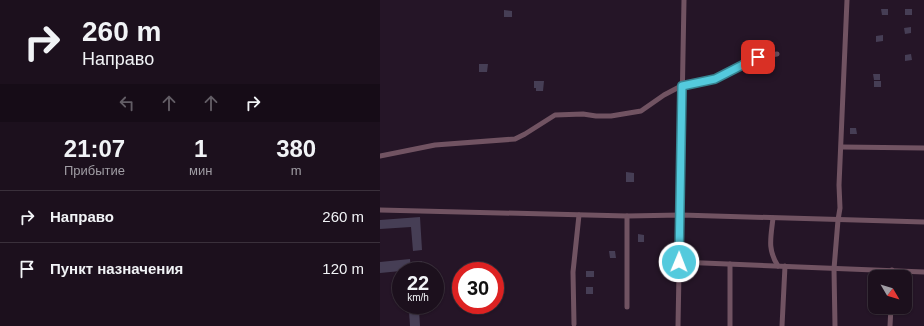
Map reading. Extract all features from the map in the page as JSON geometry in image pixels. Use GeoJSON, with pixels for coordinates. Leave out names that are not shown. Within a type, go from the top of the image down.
{"type":"FeatureCollection","features":[{"type":"Feature","properties":{"kind":"street"},"geometry":{"type":"LineString","coordinates":[[678,326],[684,0]]}},
{"type":"Feature","properties":{"kind":"street"},"geometry":{"type":"LineString","coordinates":[[835,326],[834,269],[840,208],[839,185],[842,147],[842,94],[847,0]]}},
{"type":"Feature","properties":{"kind":"street"},"geometry":{"type":"LineString","coordinates":[[380,156],[435,145],[515,139],[555,114],[611,116],[641,111],[664,95],[682,86],[710,81],[735,70],[758,57],[778,54]]}},
{"type":"Feature","properties":{"kind":"street"},"geometry":{"type":"LineString","coordinates":[[842,147],[924,148]]}},
{"type":"Feature","properties":{"kind":"street"},"geometry":{"type":"LineString","coordinates":[[380,210],[627,216],[681,215],[924,222]]}},
{"type":"Feature","properties":{"kind":"street"},"geometry":{"type":"LineString","coordinates":[[574,324],[573,272],[579,215]]}},
{"type":"Feature","properties":{"kind":"street"},"geometry":{"type":"LineString","coordinates":[[627,216],[627,308]]}},
{"type":"Feature","properties":{"kind":"street"},"geometry":{"type":"LineString","coordinates":[[773,218],[770,251],[772,258],[778,266]]}},
{"type":"Feature","properties":{"kind":"street"},"geometry":{"type":"LineString","coordinates":[[679,262],[892,270]]}},
{"type":"Feature","properties":{"kind":"street"},"geometry":{"type":"LineString","coordinates":[[730,264],[730,326]]}},
{"type":"Feature","properties":{"kind":"street"},"geometry":{"type":"LineString","coordinates":[[782,326],[786,266]]}},
{"type":"Feature","properties":{"kind":"street"},"geometry":{"type":"LineString","coordinates":[[912,271],[924,272]]}},
{"type":"Feature","properties":{"kind":"street"},"geometry":{"type":"LineString","coordinates":[[890,326],[891,314]]}},
{"type":"Feature","properties":{"kind":"building"},"geometry":{"type":"Polygon","coordinates":[[[881,9],[888,9],[888,15],[882,15],[881,9]]]}},
{"type":"Feature","properties":{"kind":"building"},"geometry":{"type":"Polygon","coordinates":[[[905,9],[912,9],[912,15],[905,15],[905,9]]]}},
{"type":"Feature","properties":{"kind":"building"},"geometry":{"type":"Polygon","coordinates":[[[504,10],[512,11],[512,17],[504,17],[504,10]]]}},
{"type":"Feature","properties":{"kind":"building"},"geometry":{"type":"Polygon","coordinates":[[[911,27],[911,33],[905,34],[904,28],[911,27]]]}},
{"type":"Feature","properties":{"kind":"building"},"geometry":{"type":"Polygon","coordinates":[[[883,35],[883,41],[876,42],[876,36],[883,35]]]}},
{"type":"Feature","properties":{"kind":"building"},"geometry":{"type":"Polygon","coordinates":[[[911,54],[912,60],[905,61],[905,55],[911,54]]]}},
{"type":"Feature","properties":{"kind":"building"},"geometry":{"type":"Polygon","coordinates":[[[479,64],[488,64],[487,72],[479,72],[479,64]]]}},
{"type":"Feature","properties":{"kind":"building"},"geometry":{"type":"Polygon","coordinates":[[[873,74],[880,74],[880,80],[874,80],[873,74]]]}},
{"type":"Feature","properties":{"kind":"building"},"geometry":{"type":"Polygon","coordinates":[[[534,81],[544,81],[543,91],[536,91],[536,88],[534,88],[534,81]]]}},
{"type":"Feature","properties":{"kind":"building"},"geometry":{"type":"Polygon","coordinates":[[[874,81],[881,81],[881,87],[874,87],[874,81]]]}},
{"type":"Feature","properties":{"kind":"building"},"geometry":{"type":"Polygon","coordinates":[[[850,128],[856,128],[857,134],[850,134],[850,128]]]}},
{"type":"Feature","properties":{"kind":"building"},"geometry":{"type":"Polygon","coordinates":[[[626,172],[634,173],[634,182],[626,182],[626,172]]]}},
{"type":"Feature","properties":{"kind":"building"},"geometry":{"type":"Polygon","coordinates":[[[420,217],[422,250],[413,251],[411,227],[380,229],[380,220],[420,217]]]}},
{"type":"Feature","properties":{"kind":"building"},"geometry":{"type":"Polygon","coordinates":[[[638,234],[644,235],[644,242],[638,242],[638,234]]]}},
{"type":"Feature","properties":{"kind":"building"},"geometry":{"type":"Polygon","coordinates":[[[609,251],[615,251],[616,258],[610,258],[609,251]]]}},
{"type":"Feature","properties":{"kind":"building"},"geometry":{"type":"Polygon","coordinates":[[[410,259],[410,262],[392,262],[392,272],[380,273],[380,262],[410,259]]]}},
{"type":"Feature","properties":{"kind":"building"},"geometry":{"type":"Polygon","coordinates":[[[586,271],[594,271],[594,277],[586,277],[586,271]]]}},
{"type":"Feature","properties":{"kind":"building"},"geometry":{"type":"Polygon","coordinates":[[[586,287],[593,287],[593,294],[586,294],[586,287]]]}},
{"type":"Feature","properties":{"kind":"building"},"geometry":{"type":"Polygon","coordinates":[[[409,314],[419,314],[420,326],[410,326],[409,314]]]}},
{"type":"Feature","properties":{"kind":"route"},"geometry":{"type":"LineString","coordinates":[[679,262],[682,86],[710,81],[735,70],[758,57]]}}]}
